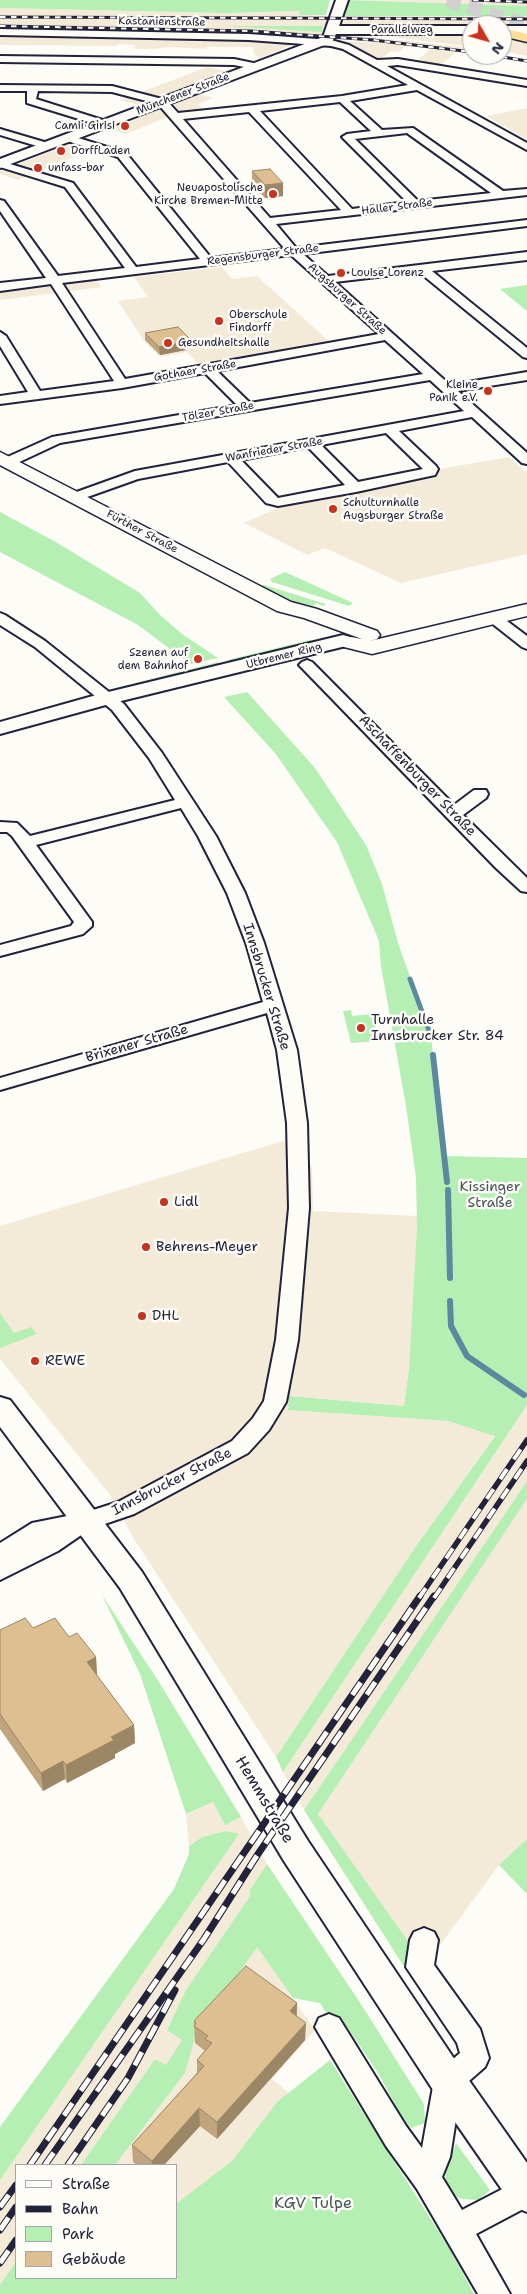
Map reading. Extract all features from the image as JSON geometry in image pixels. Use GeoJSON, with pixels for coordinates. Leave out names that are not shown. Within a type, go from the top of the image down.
{"type":"FeatureCollection","features":[{"type":"Feature","properties":{"kind":"highway"},"geometry":{"type":"LineString","coordinates":[[512,32],[525,34]]}},
{"type":"Feature","properties":{"kind":"main road","name":"Fürther Straße"},"geometry":{"type":"LineString","coordinates":[[4,460],[284,607],[296,618],[343,642],[371,642]]}},
{"type":"Feature","properties":{"kind":"main road","name":"Utbremer Ring"},"geometry":{"type":"LineString","coordinates":[[371,642],[527,599]]}},
{"type":"Feature","properties":{"kind":"main road","name":"Fürther Straße"},"geometry":{"type":"LineString","coordinates":[[284,607],[310,613],[371,642]]}},
{"type":"Feature","properties":{"kind":"main road","name":"Utbremer Ring"},"geometry":{"type":"LineString","coordinates":[[371,642],[527,610]]}},
{"type":"Feature","properties":{"kind":"street","name":"Münchener Straße"},"geometry":{"type":"LineString","coordinates":[[1,164],[328,39],[342,0]]}},
{"type":"Feature","properties":{"kind":"street","name":"Parallelweg"},"geometry":{"type":"LineString","coordinates":[[332,30],[462,30]]}},
{"type":"Feature","properties":{"kind":"street","name":"Kastanienstraße"},"geometry":{"type":"LineString","coordinates":[[0,32],[195,35],[322,41],[346,48],[527,147]]}},
{"type":"Feature","properties":{"kind":"street"},"geometry":{"type":"LineString","coordinates":[[0,59],[234,62],[254,66]]}},
{"type":"Feature","properties":{"kind":"street"},"geometry":{"type":"LineString","coordinates":[[375,64],[398,62],[527,83]]}},
{"type":"Feature","properties":{"kind":"street"},"geometry":{"type":"LineString","coordinates":[[174,117],[342,99],[417,87]]}},
{"type":"Feature","properties":{"kind":"street"},"geometry":{"type":"LineString","coordinates":[[0,88],[112,89],[162,102]]}},
{"type":"Feature","properties":{"kind":"street"},"geometry":{"type":"LineString","coordinates":[[33,88],[31,101],[105,124]]}},
{"type":"Feature","properties":{"kind":"street"},"geometry":{"type":"LineString","coordinates":[[342,99],[378,132]]}},
{"type":"Feature","properties":{"kind":"street","name":"Augsburger Straße"},"geometry":{"type":"LineString","coordinates":[[162,102],[293,251],[527,460]]}},
{"type":"Feature","properties":{"kind":"street"},"geometry":{"type":"LineString","coordinates":[[252,109],[350,213]]}},
{"type":"Feature","properties":{"kind":"street"},"geometry":{"type":"LineString","coordinates":[[416,205],[347,137],[349,135],[409,130],[501,195]]}},
{"type":"Feature","properties":{"kind":"street"},"geometry":{"type":"LineString","coordinates":[[0,132],[47,146]]}},
{"type":"Feature","properties":{"kind":"street"},"geometry":{"type":"LineString","coordinates":[[68,138],[122,154],[208,262]]}},
{"type":"Feature","properties":{"kind":"street"},"geometry":{"type":"LineString","coordinates":[[1,164],[69,185],[133,271]]}},
{"type":"Feature","properties":{"kind":"street","name":"Haller Straße"},"geometry":{"type":"LineString","coordinates":[[267,222],[527,192]]}},
{"type":"Feature","properties":{"kind":"street"},"geometry":{"type":"LineString","coordinates":[[0,203],[54,280],[122,384]]}},
{"type":"Feature","properties":{"kind":"street","name":"Regensburger Straße"},"geometry":{"type":"LineString","coordinates":[[0,286],[527,223]]}},
{"type":"Feature","properties":{"kind":"street"},"geometry":{"type":"LineString","coordinates":[[326,280],[527,256]]}},
{"type":"Feature","properties":{"kind":"street"},"geometry":{"type":"LineString","coordinates":[[422,269],[527,354]]}},
{"type":"Feature","properties":{"kind":"street"},"geometry":{"type":"LineString","coordinates":[[0,336],[36,395]]}},
{"type":"Feature","properties":{"kind":"street","name":"Gothaer Straße"},"geometry":{"type":"LineString","coordinates":[[0,400],[122,384],[388,336]]}},
{"type":"Feature","properties":{"kind":"street"},"geometry":{"type":"LineString","coordinates":[[208,368],[246,407]]}},
{"type":"Feature","properties":{"kind":"street","name":"Tölzer Straße"},"geometry":{"type":"LineString","coordinates":[[4,460],[57,440],[432,376]]}},
{"type":"Feature","properties":{"kind":"street"},"geometry":{"type":"LineString","coordinates":[[448,389],[527,376]]}},
{"type":"Feature","properties":{"kind":"street","name":"Wanfrieder Straße"},"geometry":{"type":"LineString","coordinates":[[76,497],[135,474],[474,413]]}},
{"type":"Feature","properties":{"kind":"street"},"geometry":{"type":"LineString","coordinates":[[231,457],[271,500],[278,502],[430,472],[431,469],[389,429]]}},
{"type":"Feature","properties":{"kind":"street"},"geometry":{"type":"LineString","coordinates":[[310,443],[356,488]]}},
{"type":"Feature","properties":{"kind":"street","name":"Innsbrucker Straße"},"geometry":{"type":"LineString","coordinates":[[0,618],[40,644],[113,703],[156,756],[207,836],[236,894],[255,942],[275,1005],[287,1050],[297,1123],[299,1208],[287,1340],[275,1402],[261,1424],[240,1447],[115,1513],[88,1521]]}},
{"type":"Feature","properties":{"kind":"street"},"geometry":{"type":"LineString","coordinates":[[494,618],[527,644]]}},
{"type":"Feature","properties":{"kind":"street","name":"Utbremer Ring"},"geometry":{"type":"LineString","coordinates":[[0,728],[113,703],[343,642]]}},
{"type":"Feature","properties":{"kind":"street","name":"Utbremer Ring"},"geometry":{"type":"LineString","coordinates":[[113,703],[150,702],[307,665],[371,642]]}},
{"type":"Feature","properties":{"kind":"street","name":"Aschaffenburger Straße"},"geometry":{"type":"LineString","coordinates":[[307,665],[527,887]]}},
{"type":"Feature","properties":{"kind":"street"},"geometry":{"type":"LineString","coordinates":[[453,814],[480,794]]}},
{"type":"Feature","properties":{"kind":"street"},"geometry":{"type":"LineString","coordinates":[[26,842],[186,802]]}},
{"type":"Feature","properties":{"kind":"street"},"geometry":{"type":"LineString","coordinates":[[0,826],[12,827],[26,842],[83,922],[83,926],[77,930],[0,951]]}},
{"type":"Feature","properties":{"kind":"street","name":"Brixener Straße"},"geometry":{"type":"LineString","coordinates":[[0,1084],[275,1005]]}},
{"type":"Feature","properties":{"kind":"street","name":"Hemmstraße"},"geometry":{"type":"LineString","coordinates":[[0,1408],[88,1521],[131,1580],[296,1851],[448,2081],[526,2193]]}},
{"type":"Feature","properties":{"kind":"street"},"geometry":{"type":"LineString","coordinates":[[0,1555],[40,1529],[88,1521]]}},
{"type":"Feature","properties":{"kind":"street"},"geometry":{"type":"LineString","coordinates":[[0,1571],[50,1545],[88,1521]]}},
{"type":"Feature","properties":{"kind":"street"},"geometry":{"type":"LineString","coordinates":[[424,1940],[420,1967],[470,2038],[475,2058],[448,2081],[435,2156],[427,2179]]}},
{"type":"Feature","properties":{"kind":"street"},"geometry":{"type":"LineString","coordinates":[[329,2027],[396,2136],[427,2179],[495,2294]]}},
{"type":"Feature","properties":{"kind":"street"},"geometry":{"type":"LineString","coordinates":[[456,2230],[526,2193]]}},
{"type":"Feature","properties":{"kind":"shaded area"},"geometry":{"type":"Polygon","coordinates":[[[363,0],[527,0],[527,6],[413,2],[363,0]]]}},
{"type":"Feature","properties":{"kind":"shaded area"},"geometry":{"type":"Polygon","coordinates":[[[0,8],[226,13],[299,11],[300,15],[462,16],[462,25],[324,26],[322,32],[462,47],[462,53],[338,38],[292,35],[0,28],[0,8]]]}},
{"type":"Feature","properties":{"kind":"shaded area"},"geometry":{"type":"Polygon","coordinates":[[[512,16],[527,16],[527,27],[512,27],[512,16]]]}},
{"type":"Feature","properties":{"kind":"shaded area"},"geometry":{"type":"Polygon","coordinates":[[[0,34],[216,37],[295,43],[260,58],[254,54],[253,47],[134,49],[135,45],[118,44],[117,46],[0,45],[0,34]]]}},
{"type":"Feature","properties":{"kind":"shaded area"},"geometry":{"type":"Polygon","coordinates":[[[394,34],[462,34],[462,46],[394,37],[394,34]]]}},
{"type":"Feature","properties":{"kind":"shaded area"},"geometry":{"type":"Polygon","coordinates":[[[512,38],[527,42],[527,56],[512,53],[512,38]]]}},
{"type":"Feature","properties":{"kind":"shaded area"},"geometry":{"type":"Polygon","coordinates":[[[341,41],[405,46],[399,52],[391,51],[382,58],[374,58],[341,41]]]}},
{"type":"Feature","properties":{"kind":"shaded area"},"geometry":{"type":"Polygon","coordinates":[[[430,49],[455,53],[440,65],[416,62],[430,49]]]}},
{"type":"Feature","properties":{"kind":"shaded area"},"geometry":{"type":"Polygon","coordinates":[[[207,67],[225,71],[139,105],[121,100],[207,67]]]}},
{"type":"Feature","properties":{"kind":"shaded area"},"geometry":{"type":"Polygon","coordinates":[[[200,94],[213,98],[198,104],[204,111],[175,114],[125,134],[110,129],[200,94]]]}},
{"type":"Feature","properties":{"kind":"shaded area"},"geometry":{"type":"Polygon","coordinates":[[[527,108],[527,139],[486,116],[527,108]]]}},
{"type":"Feature","properties":{"kind":"shaded area"},"geometry":{"type":"Polygon","coordinates":[[[78,141],[98,147],[18,180],[0,174],[0,171],[78,141]]]}},
{"type":"Feature","properties":{"kind":"shaded area","name":"Oberschule Findorff"},"geometry":{"type":"Polygon","coordinates":[[[222,267],[232,279],[257,276],[331,343],[200,365],[187,352],[160,357],[144,341],[118,301],[148,297],[134,277],[222,267]]]}},
{"type":"Feature","properties":{"kind":"shaded area"},"geometry":{"type":"Polygon","coordinates":[[[92,276],[102,287],[0,300],[0,287],[92,276]]]}},
{"type":"Feature","properties":{"kind":"shaded area"},"geometry":{"type":"Polygon","coordinates":[[[509,457],[527,473],[527,554],[401,583],[325,548],[307,555],[244,523],[284,505],[436,477],[440,469],[509,457]]]}},
{"type":"Feature","properties":{"kind":"shaded area"},"geometry":{"type":"Polygon","coordinates":[[[286,1140],[312,1168],[313,1211],[417,1216],[409,1369],[404,1406],[290,1396],[288,1410],[448,1421],[495,1435],[414,1549],[276,1757],[134,1539],[110,1495],[0,1359],[0,1226],[286,1140]]]}},
{"type":"Feature","properties":{"kind":"shaded area"},"geometry":{"type":"Polygon","coordinates":[[[527,1405],[527,1481],[304,1810],[283,1772],[527,1405]]]}},
{"type":"Feature","properties":{"kind":"shaded area"},"geometry":{"type":"Polygon","coordinates":[[[527,1499],[527,1839],[499,1865],[417,1976],[318,1814],[527,1499]]]}},
{"type":"Feature","properties":{"kind":"shaded area"},"geometry":{"type":"Polygon","coordinates":[[[213,1802],[225,1824],[241,1817],[267,1864],[250,1890],[250,1896],[186,1990],[167,2030],[183,2040],[166,2065],[155,2059],[82,2164],[15,2164],[15,2279],[0,2294],[0,2180],[239,1834],[225,1831],[202,1837],[189,1846],[186,1814],[213,1802]]]}},
{"type":"Feature","properties":{"kind":"shaded area"},"geometry":{"type":"Polygon","coordinates":[[[257,1946],[315,2030],[272,2079],[289,2093],[277,2102],[178,2232],[178,2164],[116,2164],[185,2073],[195,2038],[257,1946]]]}},
{"type":"Feature","properties":{"kind":"green space"},"geometry":{"type":"Polygon","coordinates":[[[0,0],[330,0],[326,15],[300,15],[299,11],[226,13],[0,8],[0,0]]]}},
{"type":"Feature","properties":{"kind":"green space"},"geometry":{"type":"Polygon","coordinates":[[[349,0],[527,6],[527,16],[343,16],[349,0]]]}},
{"type":"Feature","properties":{"kind":"green space"},"geometry":{"type":"Polygon","coordinates":[[[225,26],[323,26],[322,32],[225,26]]]}},
{"type":"Feature","properties":{"kind":"green space"},"geometry":{"type":"Polygon","coordinates":[[[0,28],[196,31],[314,36],[309,38],[249,34],[0,30],[0,28]]]}},
{"type":"Feature","properties":{"kind":"green space"},"geometry":{"type":"Polygon","coordinates":[[[527,285],[527,311],[500,289],[527,285]]]}},
{"type":"Feature","properties":{"kind":"green space"},"geometry":{"type":"Polygon","coordinates":[[[0,512],[54,541],[140,593],[159,614],[182,634],[218,658],[190,664],[138,625],[0,552],[0,512]]]}},
{"type":"Feature","properties":{"kind":"green space"},"geometry":{"type":"Polygon","coordinates":[[[285,572],[353,603],[349,606],[272,582],[270,579],[285,572]]]}},
{"type":"Feature","properties":{"kind":"green space"},"geometry":{"type":"Polygon","coordinates":[[[264,585],[326,604],[323,606],[316,603],[313,606],[290,601],[261,586],[264,585]]]}},
{"type":"Feature","properties":{"kind":"green space"},"geometry":{"type":"Polygon","coordinates":[[[310,640],[313,641],[312,643],[229,662],[227,660],[310,640]]]}},
{"type":"Feature","properties":{"kind":"green space"},"geometry":{"type":"Polygon","coordinates":[[[218,662],[221,665],[126,690],[112,689],[218,662]]]}},
{"type":"Feature","properties":{"kind":"green space","name":"Kissinger Straße"},"geometry":{"type":"Polygon","coordinates":[[[247,692],[315,768],[366,845],[382,884],[398,943],[431,1036],[444,1156],[527,1158],[527,1405],[283,1772],[276,1757],[414,1549],[495,1436],[448,1421],[288,1410],[289,1396],[404,1406],[409,1369],[417,1225],[416,1177],[406,1106],[381,966],[379,941],[337,842],[275,753],[224,697],[247,692]]]}},
{"type":"Feature","properties":{"kind":"green space","name":"Turnhalle Innsbrucker Str. 84"},"geometry":{"type":"Polygon","coordinates":[[[351,1010],[352,1016],[372,1014],[379,1041],[351,1043],[343,1011],[351,1010]]]}},
{"type":"Feature","properties":{"kind":"green space"},"geometry":{"type":"Polygon","coordinates":[[[0,1313],[14,1333],[31,1327],[37,1334],[0,1348],[0,1313]]]}},
{"type":"Feature","properties":{"kind":"green space"},"geometry":{"type":"Polygon","coordinates":[[[527,1481],[527,1499],[318,1814],[412,1947],[412,1969],[403,1965],[304,1810],[527,1481]]]}},
{"type":"Feature","properties":{"kind":"green space"},"geometry":{"type":"Polygon","coordinates":[[[102,1595],[159,1682],[241,1817],[225,1825],[213,1802],[186,1814],[140,1674],[102,1595]]]}},
{"type":"Feature","properties":{"kind":"green space"},"geometry":{"type":"Polygon","coordinates":[[[225,1831],[239,1834],[0,2180],[0,2127],[174,1889],[189,1854],[189,1846],[202,1837],[225,1831]]]}},
{"type":"Feature","properties":{"kind":"green space"},"geometry":{"type":"Polygon","coordinates":[[[527,1839],[527,1894],[499,1865],[527,1839]]]}},
{"type":"Feature","properties":{"kind":"green space"},"geometry":{"type":"Polygon","coordinates":[[[267,1864],[359,2001],[424,2104],[425,2123],[411,2128],[403,2119],[378,2073],[341,2018],[334,2025],[320,2003],[293,1998],[257,1947],[195,2038],[185,2073],[116,2164],[82,2164],[155,2059],[166,2065],[182,2040],[167,2030],[186,1990],[250,1896],[250,1890],[267,1864]]]}},
{"type":"Feature","properties":{"kind":"green space","name":"KGV Tulpe"},"geometry":{"type":"Polygon","coordinates":[[[330,2060],[449,2248],[474,2294],[0,2294],[0,2285],[15,2263],[15,2279],[178,2279],[178,2202],[232,2161],[277,2102],[330,2060]]]}},
{"type":"Feature","properties":{"kind":"green space"},"geometry":{"type":"Polygon","coordinates":[[[456,2143],[490,2190],[478,2200],[463,2199],[455,2196],[447,2186],[445,2171],[456,2143]]]}},
{"type":"Feature","properties":{"kind":"building"},"geometry":{"type":"Polygon","coordinates":[[[270,169],[283,183],[265,185],[252,171],[270,169]]]}},
{"type":"Feature","properties":{"kind":"building"},"geometry":{"type":"Polygon","coordinates":[[[178,327],[190,339],[183,340],[186,342],[159,347],[145,333],[178,327]]]}},
{"type":"Feature","properties":{"kind":"building"},"geometry":{"type":"Polygon","coordinates":[[[25,1618],[33,1628],[55,1618],[69,1637],[77,1633],[96,1657],[87,1662],[134,1725],[111,1737],[114,1740],[66,1765],[63,1761],[41,1773],[0,1714],[0,1630],[25,1618]]]}},
{"type":"Feature","properties":{"kind":"building"},"geometry":{"type":"Polygon","coordinates":[[[246,1966],[297,2003],[290,2011],[306,2023],[217,2122],[199,2108],[152,2161],[132,2145],[204,2066],[197,2060],[212,2043],[205,2039],[208,2036],[194,2026],[196,2023],[194,2021],[246,1966]]]}},
{"type":"Feature","properties":{"kind":"waterway"},"geometry":{"type":"LineString","coordinates":[[410,979],[431,1036]]}},
{"type":"Feature","properties":{"kind":"waterway"},"geometry":{"type":"LineString","coordinates":[[433,1055],[447,1182]]}},
{"type":"Feature","properties":{"kind":"waterway"},"geometry":{"type":"LineString","coordinates":[[448,1190],[450,1278]]}},
{"type":"Feature","properties":{"kind":"waterway"},"geometry":{"type":"LineString","coordinates":[[450,1301],[451,1326],[467,1356],[524,1395]]}},
{"type":"Feature","properties":{"kind":"tunnel"},"geometry":{"type":"LineString","coordinates":[[447,0],[527,25]]}},
{"type":"Feature","properties":{"kind":"railway"},"geometry":{"type":"LineString","coordinates":[[473,0],[527,2]]}},
{"type":"Feature","properties":{"kind":"railway"},"geometry":{"type":"LineString","coordinates":[[0,17],[527,19]]}},
{"type":"Feature","properties":{"kind":"railway"},"geometry":{"type":"LineString","coordinates":[[0,26],[251,31],[373,40],[462,51]]}},
{"type":"Feature","properties":{"kind":"railway"},"geometry":{"type":"LineString","coordinates":[[512,58],[527,61]]}},
{"type":"Feature","properties":{"kind":"railway"},"geometry":{"type":"LineString","coordinates":[[419,1598],[527,1440]]}},
{"type":"Feature","properties":{"kind":"railway"},"geometry":{"type":"LineString","coordinates":[[434,1598],[527,1461]]}},
{"type":"Feature","properties":{"kind":"railway"},"geometry":{"type":"LineString","coordinates":[[31,2164],[420,1596]]}},
{"type":"Feature","properties":{"kind":"railway"},"geometry":{"type":"LineString","coordinates":[[46,2164],[204,1939],[258,1854],[434,1596]]}},
{"type":"Feature","properties":{"kind":"railway"},"geometry":{"type":"LineString","coordinates":[[69,2164],[128,2078],[175,1990]]}},
{"type":"Feature","properties":{"kind":"railway"},"geometry":{"type":"LineString","coordinates":[[0,2207],[15,2186]]}},
{"type":"Feature","properties":{"kind":"railway"},"geometry":{"type":"LineString","coordinates":[[0,2230],[15,2208]]}},
{"type":"Feature","properties":{"kind":"railway"},"geometry":{"type":"LineString","coordinates":[[0,2263],[15,2241]]}},
{"type":"Feature","properties":{"kind":"place","name":"Camii Girisi"},"geometry":{"type":"Point","coordinates":[125,126]}},
{"type":"Feature","properties":{"kind":"place","name":"DorffLaden"},"geometry":{"type":"Point","coordinates":[61,151]}},
{"type":"Feature","properties":{"kind":"place","name":"unfass-bar"},"geometry":{"type":"Point","coordinates":[38,168]}},
{"type":"Feature","properties":{"kind":"place","name":"Neuapostolische Kirche Bremen-Mitte"},"geometry":{"type":"Point","coordinates":[273,194]}},
{"type":"Feature","properties":{"kind":"place","name":"Louise Lorenz"},"geometry":{"type":"Point","coordinates":[341,273]}},
{"type":"Feature","properties":{"kind":"place","name":"Oberschule Findorff"},"geometry":{"type":"Point","coordinates":[219,321]}},
{"type":"Feature","properties":{"kind":"place","name":"Gesundheitshalle"},"geometry":{"type":"Point","coordinates":[168,343]}},
{"type":"Feature","properties":{"kind":"place","name":"Kleine Panik e.V."},"geometry":{"type":"Point","coordinates":[488,391]}},
{"type":"Feature","properties":{"kind":"place","name":"Schulturnhalle Augsburger Straße"},"geometry":{"type":"Point","coordinates":[333,509]}},
{"type":"Feature","properties":{"kind":"place","name":"Szenen auf dem Bahnhof"},"geometry":{"type":"Point","coordinates":[198,659]}},
{"type":"Feature","properties":{"kind":"place","name":"Turnhalle Innsbrucker Str. 84"},"geometry":{"type":"Point","coordinates":[361,1028]}},
{"type":"Feature","properties":{"kind":"place","name":"Lidl"},"geometry":{"type":"Point","coordinates":[164,1202]}},
{"type":"Feature","properties":{"kind":"place","name":"Behrens-Meyer"},"geometry":{"type":"Point","coordinates":[146,1247]}},
{"type":"Feature","properties":{"kind":"place","name":"DHL"},"geometry":{"type":"Point","coordinates":[142,1316]}},
{"type":"Feature","properties":{"kind":"place","name":"REWE"},"geometry":{"type":"Point","coordinates":[35,1361]}}]}
